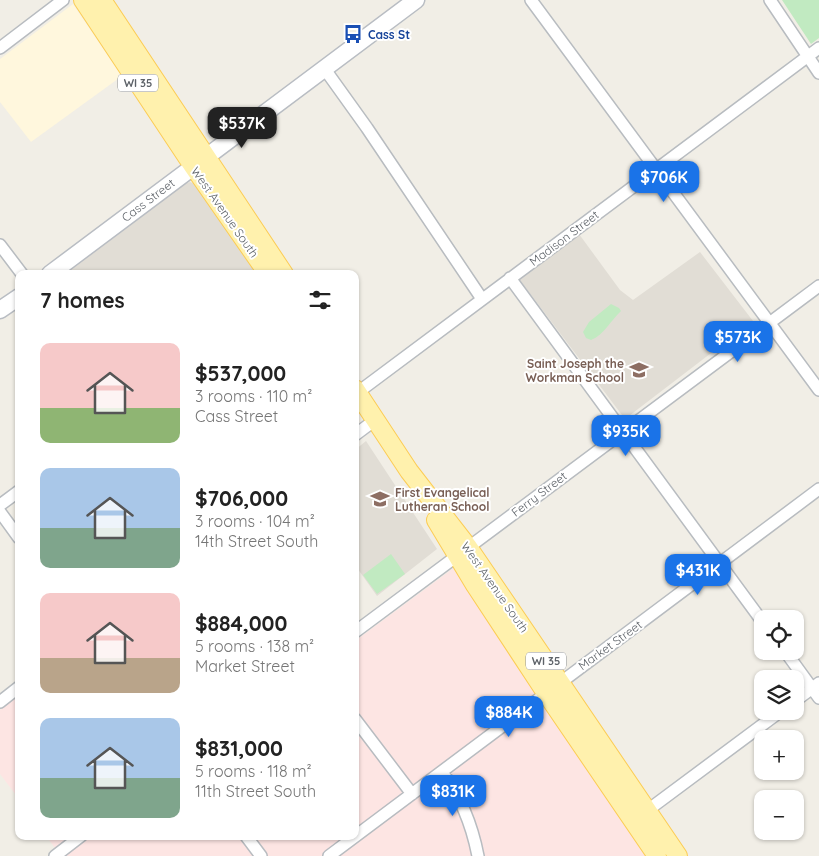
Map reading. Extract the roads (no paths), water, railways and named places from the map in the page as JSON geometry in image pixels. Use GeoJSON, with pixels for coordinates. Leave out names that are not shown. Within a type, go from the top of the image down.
{"type":"FeatureCollection","features":[{"type":"Feature","properties":{"kind":"main road","name":"West Avenue South"},"geometry":{"type":"LineString","coordinates":[[83,0],[281,270]]}},
{"type":"Feature","properties":{"kind":"main road","name":"West Avenue South"},"geometry":{"type":"LineString","coordinates":[[102,0],[266,270]]}},
{"type":"Feature","properties":{"kind":"main road","name":"West Avenue South"},"geometry":{"type":"LineString","coordinates":[[359,396],[462,551],[546,693],[657,856]]}},
{"type":"Feature","properties":{"kind":"main road","name":"West Avenue South"},"geometry":{"type":"LineString","coordinates":[[462,551],[560,682],[678,856]]}},
{"type":"Feature","properties":{"kind":"street"},"geometry":{"type":"LineString","coordinates":[[0,48],[62,0]]}},
{"type":"Feature","properties":{"kind":"street","name":"Cass Street"},"geometry":{"type":"LineString","coordinates":[[55,270],[416,0]]}},
{"type":"Feature","properties":{"kind":"street"},"geometry":{"type":"LineString","coordinates":[[531,0],[819,390]]}},
{"type":"Feature","properties":{"kind":"street"},"geometry":{"type":"LineString","coordinates":[[770,0],[819,73]]}},
{"type":"Feature","properties":{"kind":"street","name":"Madison Street"},"geometry":{"type":"LineString","coordinates":[[359,389],[819,48]]}},
{"type":"Feature","properties":{"kind":"street"},"geometry":{"type":"LineString","coordinates":[[324,68],[482,299]]}},
{"type":"Feature","properties":{"kind":"street"},"geometry":{"type":"LineString","coordinates":[[0,246],[19,270]]}},
{"type":"Feature","properties":{"kind":"street"},"geometry":{"type":"LineString","coordinates":[[510,278],[754,610]]}},
{"type":"Feature","properties":{"kind":"street","name":"Ferry Street"},"geometry":{"type":"LineString","coordinates":[[359,629],[819,286]]}},
{"type":"Feature","properties":{"kind":"street"},"geometry":{"type":"LineString","coordinates":[[0,310],[15,299]]}},
{"type":"Feature","properties":{"kind":"street"},"geometry":{"type":"LineString","coordinates":[[359,432],[375,420]]}},
{"type":"Feature","properties":{"kind":"street","name":"Market Street"},"geometry":{"type":"LineString","coordinates":[[359,834],[819,488]]}},
{"type":"Feature","properties":{"kind":"street"},"geometry":{"type":"LineString","coordinates":[[0,505],[15,494]]}},
{"type":"Feature","properties":{"kind":"street"},"geometry":{"type":"LineString","coordinates":[[0,512],[15,533]]}},
{"type":"Feature","properties":{"kind":"street"},"geometry":{"type":"LineString","coordinates":[[792,660],[817,690],[804,696]]}},
{"type":"Feature","properties":{"kind":"street"},"geometry":{"type":"LineString","coordinates":[[0,702],[15,690]]}},
{"type":"Feature","properties":{"kind":"street"},"geometry":{"type":"LineString","coordinates":[[648,810],[769,720]]}},
{"type":"Feature","properties":{"kind":"street"},"geometry":{"type":"LineString","coordinates":[[359,724],[412,794]]}},
{"type":"Feature","properties":{"kind":"street"},"geometry":{"type":"LineString","coordinates":[[442,772],[454,789],[463,808],[473,834],[478,856]]}},
{"type":"Feature","properties":{"kind":"street"},"geometry":{"type":"LineString","coordinates":[[55,856],[76,840]]}},
{"type":"Feature","properties":{"kind":"street"},"geometry":{"type":"LineString","coordinates":[[249,840],[261,856]]}},
{"type":"Feature","properties":{"kind":"street","name":"Market Street"},"geometry":{"type":"LineString","coordinates":[[329,856],[350,840]]}},
{"type":"Feature","properties":{"kind":"place","name":"Cass St"},"geometry":{"type":"Point","coordinates":[353,34]}},
{"type":"Feature","properties":{"kind":"place","name":"Saint Joseph the Workman School"},"geometry":{"type":"Point","coordinates":[639,370]}},
{"type":"Feature","properties":{"kind":"place","name":"First Evangelical Lutheran School"},"geometry":{"type":"Point","coordinates":[380,499]}}]}
